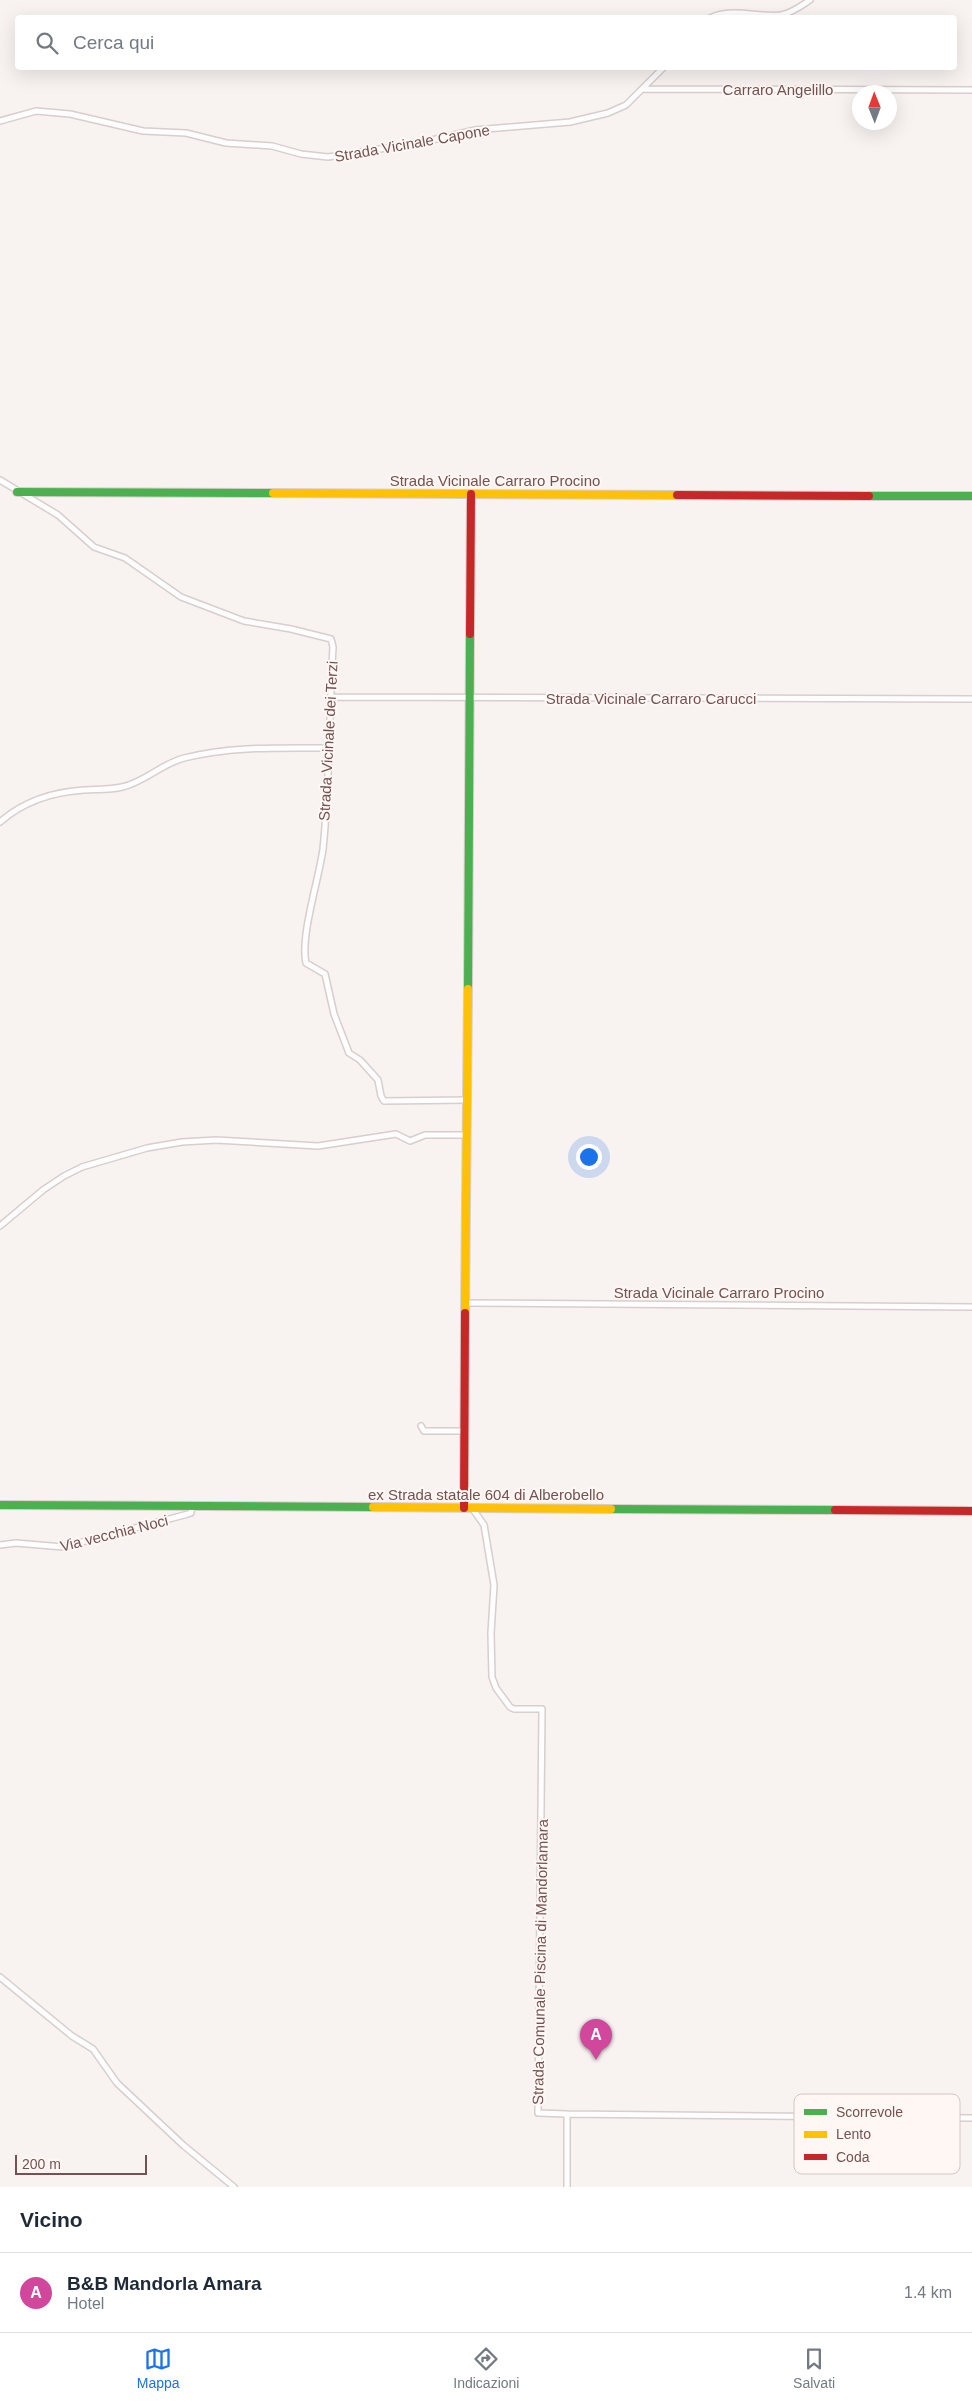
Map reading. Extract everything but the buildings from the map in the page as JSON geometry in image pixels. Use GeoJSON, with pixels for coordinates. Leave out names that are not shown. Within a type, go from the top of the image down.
{"type":"FeatureCollection","features":[{"type":"Feature","properties":{"kind":"street"},"geometry":{"type":"LineString","coordinates":[[719,15],[783,14],[810,0]]}},
{"type":"Feature","properties":{"kind":"street","name":"Strada Vicinale Capone"},"geometry":{"type":"LineString","coordinates":[[0,121],[36,111],[70,114],[143,132],[186,133],[226,143],[272,146],[301,154],[328,157],[420,143],[475,130],[570,122],[608,113],[626,105],[661,70]]}},
{"type":"Feature","properties":{"kind":"street","name":"Carraro Angelillo"},"geometry":{"type":"LineString","coordinates":[[643,89],[972,90]]}},
{"type":"Feature","properties":{"kind":"street","name":"Strada Vicinale dei Terzi"},"geometry":{"type":"LineString","coordinates":[[0,480],[58,515],[94,548],[125,558],[181,597],[244,621],[331,639],[333,646],[329,748],[322,850],[308,935],[306,963],[325,974],[334,1014],[349,1053],[360,1060],[378,1080],[381,1096],[384,1100],[467,1100]]}},
{"type":"Feature","properties":{"kind":"street","name":"Strada Vicinale Carraro Procino"},"geometry":{"type":"LineString","coordinates":[[17,492],[972,496]]}},
{"type":"Feature","properties":{"kind":"street"},"geometry":{"type":"LineString","coordinates":[[468,1508],[465,1431],[465,1304],[471,494]]}},
{"type":"Feature","properties":{"kind":"street","name":"Strada Vicinale Carraro Carucci"},"geometry":{"type":"LineString","coordinates":[[331,697],[972,699]]}},
{"type":"Feature","properties":{"kind":"street"},"geometry":{"type":"LineString","coordinates":[[0,822],[15,810],[38,798],[64,792],[128,786],[164,766],[184,758],[241,748],[329,748]]}},
{"type":"Feature","properties":{"kind":"street"},"geometry":{"type":"LineString","coordinates":[[0,1226],[43,1190],[64,1176],[91,1164],[147,1148],[182,1142],[216,1140],[312,1146],[396,1134],[410,1140],[425,1135],[466,1135]]}},
{"type":"Feature","properties":{"kind":"street","name":"Strada Vicinale Carraro Procino"},"geometry":{"type":"LineString","coordinates":[[465,1304],[972,1307]]}},
{"type":"Feature","properties":{"kind":"street"},"geometry":{"type":"LineString","coordinates":[[421,1426],[424,1431],[465,1431]]}},
{"type":"Feature","properties":{"kind":"street","name":"ex Strada statale 604 di Alberobello"},"geometry":{"type":"LineString","coordinates":[[0,1504],[972,1511]]}},
{"type":"Feature","properties":{"kind":"street","name":"Via vecchia Noci"},"geometry":{"type":"LineString","coordinates":[[0,1545],[16,1543],[52,1548],[63,1547],[188,1514],[191,1513],[192,1506]]}},
{"type":"Feature","properties":{"kind":"street","name":"Strada Comunale Piscina di Mandorlamara"},"geometry":{"type":"LineString","coordinates":[[468,1508],[484,1525],[494,1585],[491,1633],[493,1682],[510,1707],[514,1709],[542,1709],[538,2113],[567,2114]]}},
{"type":"Feature","properties":{"kind":"street"},"geometry":{"type":"LineString","coordinates":[[0,1977],[72,2036],[93,2049],[117,2083],[177,2140],[234,2187]]}},
{"type":"Feature","properties":{"kind":"street"},"geometry":{"type":"LineString","coordinates":[[567,2187],[567,2114],[794,2116]]}},
{"type":"Feature","properties":{"kind":"traffic: fast"},"geometry":{"type":"LineString","coordinates":[[17,492],[273,493]]}},
{"type":"Feature","properties":{"kind":"traffic: fast"},"geometry":{"type":"LineString","coordinates":[[869,496],[972,496]]}},
{"type":"Feature","properties":{"kind":"traffic: fast"},"geometry":{"type":"LineString","coordinates":[[468,989],[470,634]]}},
{"type":"Feature","properties":{"kind":"traffic: fast"},"geometry":{"type":"LineString","coordinates":[[0,1505],[373,1507]]}},
{"type":"Feature","properties":{"kind":"traffic: fast"},"geometry":{"type":"LineString","coordinates":[[611,1509],[835,1510]]}},
{"type":"Feature","properties":{"kind":"traffic: slow"},"geometry":{"type":"LineString","coordinates":[[273,493],[677,495]]}},
{"type":"Feature","properties":{"kind":"traffic: slow"},"geometry":{"type":"LineString","coordinates":[[465,1313],[468,989]]}},
{"type":"Feature","properties":{"kind":"traffic: slow"},"geometry":{"type":"LineString","coordinates":[[373,1507],[611,1509]]}},
{"type":"Feature","properties":{"kind":"traffic: jam"},"geometry":{"type":"LineString","coordinates":[[470,634],[471,494]]}},
{"type":"Feature","properties":{"kind":"traffic: jam"},"geometry":{"type":"LineString","coordinates":[[677,495],[869,496]]}},
{"type":"Feature","properties":{"kind":"traffic: jam"},"geometry":{"type":"LineString","coordinates":[[464,1508],[465,1313]]}},
{"type":"Feature","properties":{"kind":"traffic: jam"},"geometry":{"type":"LineString","coordinates":[[835,1510],[972,1511]]}},
{"type":"Feature","properties":{"kind":"place","name":"B&B Mandorla Amara"},"geometry":{"type":"Point","coordinates":[596,2060]}}]}
